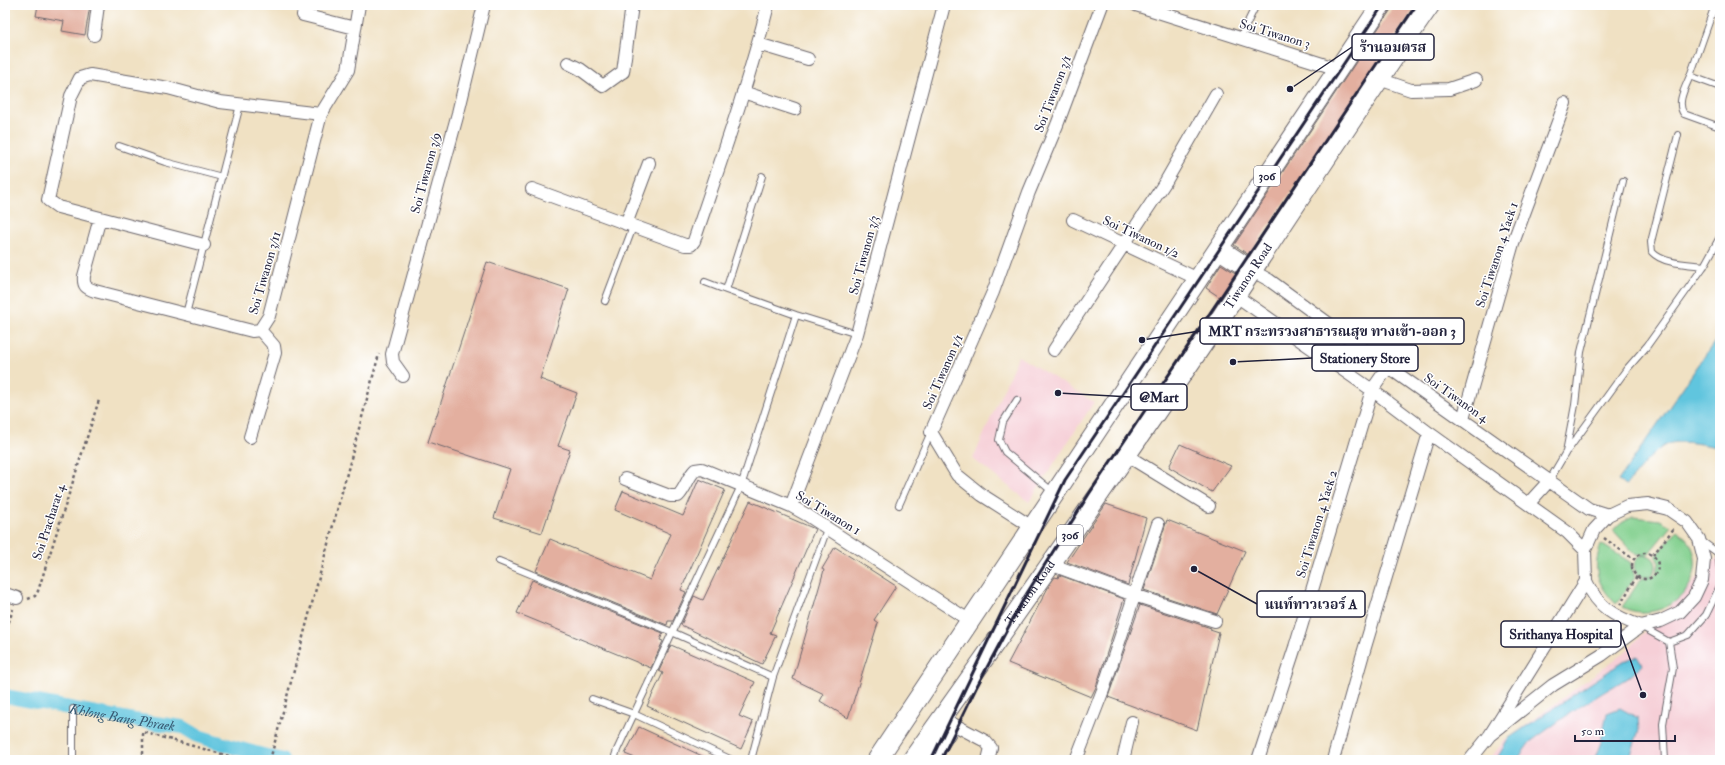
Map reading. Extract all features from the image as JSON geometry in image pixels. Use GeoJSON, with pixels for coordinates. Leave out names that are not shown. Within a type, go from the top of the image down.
{"type":"FeatureCollection","features":[{"type":"Feature","properties":{"kind":"main road","name":"306"},"geometry":{"type":"LineString","coordinates":[[877,760],[1381,5]]}},
{"type":"Feature","properties":{"kind":"main road","name":"Tiwanon Road"},"geometry":{"type":"LineString","coordinates":[[912,760],[967,684],[1126,455],[1252,270],[1378,79],[1430,5]]}},
{"type":"Feature","properties":{"kind":"main road"},"geometry":{"type":"LineString","coordinates":[[1219,249],[1252,270]]}},
{"type":"Feature","properties":{"kind":"main road","name":"306"},"geometry":{"type":"LineString","coordinates":[[892,760],[959,639]]}},
{"type":"Feature","properties":{"kind":"main road","name":"Tiwanon Road"},"geometry":{"type":"LineString","coordinates":[[929,760],[951,723],[967,684]]}},
{"type":"Feature","properties":{"kind":"street"},"geometry":{"type":"LineString","coordinates":[[94,35],[98,5]]}},
{"type":"Feature","properties":{"kind":"street","name":"Soi Tiwanon 3/11"},"geometry":{"type":"LineString","coordinates":[[100,218],[84,276],[83,284],[86,287],[95,291],[252,331],[260,330],[269,316],[321,114],[348,70],[359,5]]}},
{"type":"Feature","properties":{"kind":"street","name":"Soi Tiwanon 3/9"},"geometry":{"type":"LineString","coordinates":[[393,348],[459,107],[484,5]]}},
{"type":"Feature","properties":{"kind":"street"},"geometry":{"type":"LineString","coordinates":[[568,63],[580,69],[603,86],[623,72],[632,5]]}},
{"type":"Feature","properties":{"kind":"street"},"geometry":{"type":"LineString","coordinates":[[532,189],[685,245],[691,245],[694,241],[743,92],[768,5]]}},
{"type":"Feature","properties":{"kind":"street","name":"Soi Tiwanon 3/3"},"geometry":{"type":"LineString","coordinates":[[791,506],[858,334],[944,5]]}},
{"type":"Feature","properties":{"kind":"street","name":"Soi Tiwanon 3/1"},"geometry":{"type":"LineString","coordinates":[[1029,192],[1057,124],[1102,5]]}},
{"type":"Feature","properties":{"kind":"street","name":"Soi Tiwanon 3"},"geometry":{"type":"LineString","coordinates":[[1136,5],[1338,69]]}},
{"type":"Feature","properties":{"kind":"street"},"geometry":{"type":"LineString","coordinates":[[303,15],[355,28]]}},
{"type":"Feature","properties":{"kind":"street"},"geometry":{"type":"LineString","coordinates":[[758,44],[808,59]]}},
{"type":"Feature","properties":{"kind":"street"},"geometry":{"type":"LineString","coordinates":[[204,245],[58,207],[48,200],[71,96],[80,78],[90,75],[153,85],[240,105],[321,114]]}},
{"type":"Feature","properties":{"kind":"street"},"geometry":{"type":"LineString","coordinates":[[1378,79],[1411,90],[1449,89],[1476,80]]}},
{"type":"Feature","properties":{"kind":"street"},"geometry":{"type":"LineString","coordinates":[[743,92],[795,109]]}},
{"type":"Feature","properties":{"kind":"street"},"geometry":{"type":"LineString","coordinates":[[1054,350],[1166,181],[1216,94]]}},
{"type":"Feature","properties":{"kind":"street","name":"Soi Tiwanon 4 Yaek 1"},"geometry":{"type":"LineString","coordinates":[[1463,419],[1513,243],[1565,103]]}},
{"type":"Feature","properties":{"kind":"street"},"geometry":{"type":"LineString","coordinates":[[630,225],[649,163]]}},
{"type":"Feature","properties":{"kind":"street","name":"Soi Tiwanon 1/1"},"geometry":{"type":"LineString","coordinates":[[932,432],[993,292],[1029,192]]}},
{"type":"Feature","properties":{"kind":"street","name":"Soi Tiwanon 1/2"},"geometry":{"type":"LineString","coordinates":[[1073,220],[1123,245],[1198,279]]}},
{"type":"Feature","properties":{"kind":"street","name":"Soi Tiwanon 4"},"geometry":{"type":"LineString","coordinates":[[1252,270],[1269,280],[1388,367],[1589,509],[1608,515]]}},
{"type":"Feature","properties":{"kind":"street"},"geometry":{"type":"LineString","coordinates":[[1235,295],[1372,390],[1429,433],[1567,532],[1585,550]]}},
{"type":"Feature","properties":{"kind":"street"},"geometry":{"type":"LineString","coordinates":[[250,437],[275,353],[274,346],[260,330]]}},
{"type":"Feature","properties":{"kind":"street"},"geometry":{"type":"LineString","coordinates":[[393,348],[393,362],[403,376]]}},
{"type":"Feature","properties":{"kind":"street","name":"Soi Tiwanon 4 Yaek 2"},"geometry":{"type":"LineString","coordinates":[[1258,760],[1295,647],[1372,390],[1388,367]]}},
{"type":"Feature","properties":{"kind":"street"},"geometry":{"type":"LineString","coordinates":[[932,432],[957,475],[982,495],[1032,527]]}},
{"type":"Feature","properties":{"kind":"street"},"geometry":{"type":"LineString","coordinates":[[1333,760],[1429,433]]}},
{"type":"Feature","properties":{"kind":"street"},"geometry":{"type":"LineString","coordinates":[[1126,455],[1210,506]]}},
{"type":"Feature","properties":{"kind":"street","name":"Soi Tiwanon 1"},"geometry":{"type":"LineString","coordinates":[[625,479],[670,496],[678,496],[684,490],[690,475],[695,470],[702,469],[791,506],[870,555],[970,622]]}},
{"type":"Feature","properties":{"kind":"street"},"geometry":{"type":"LineString","coordinates":[[1528,504],[1549,481]]}},
{"type":"Feature","properties":{"kind":"street"},"geometry":{"type":"LineString","coordinates":[[1490,735],[1553,685],[1602,655],[1641,626],[1661,621],[1680,612],[1694,597],[1702,580],[1704,559],[1699,539],[1687,522],[1682,518],[1668,509],[1648,504],[1627,506],[1608,515],[1594,530],[1585,550],[1586,581],[1590,591],[1603,607],[1614,614],[1641,626]]}},
{"type":"Feature","properties":{"kind":"street"},"geometry":{"type":"LineString","coordinates":[[1076,760],[1102,690],[1158,524]]}},
{"type":"Feature","properties":{"kind":"street"},"geometry":{"type":"LineString","coordinates":[[1050,564],[1134,595],[1215,621]]}},
{"type":"Feature","properties":{"kind":"street"},"geometry":{"type":"LineString","coordinates":[[1470,760],[1490,735],[1586,581]]}},
{"type":"Feature","properties":{"kind":"street"},"geometry":{"type":"LineString","coordinates":[[5,594],[17,598]]}},
{"type":"Feature","properties":{"kind":"street"},"geometry":{"type":"LineString","coordinates":[[1123,760],[1132,722]]}},
{"type":"Feature","properties":{"kind":"street"},"geometry":{"type":"LineString","coordinates":[[951,723],[985,741],[991,748],[988,760]]}},
{"type":"Feature","properties":{"kind":"lane"},"geometry":{"type":"LineString","coordinates":[[1240,38],[1256,5]]}},
{"type":"Feature","properties":{"kind":"lane"},"geometry":{"type":"LineString","coordinates":[[1715,5],[1680,100],[1680,109],[1684,114],[1720,126]]}},
{"type":"Feature","properties":{"kind":"lane"},"geometry":{"type":"LineString","coordinates":[[1690,76],[1720,87]]}},
{"type":"Feature","properties":{"kind":"lane"},"geometry":{"type":"LineString","coordinates":[[186,314],[240,105]]}},
{"type":"Feature","properties":{"kind":"lane"},"geometry":{"type":"LineString","coordinates":[[1678,135],[1651,242],[1652,252],[1656,257],[1667,260],[1704,266]]}},
{"type":"Feature","properties":{"kind":"lane"},"geometry":{"type":"LineString","coordinates":[[119,146],[165,162],[222,178]]}},
{"type":"Feature","properties":{"kind":"lane"},"geometry":{"type":"LineString","coordinates":[[726,290],[762,176]]}},
{"type":"Feature","properties":{"kind":"lane"},"geometry":{"type":"LineString","coordinates":[[1566,452],[1575,405],[1581,352],[1623,181]]}},
{"type":"Feature","properties":{"kind":"lane"},"geometry":{"type":"LineString","coordinates":[[606,301],[630,225]]}},
{"type":"Feature","properties":{"kind":"lane"},"geometry":{"type":"LineString","coordinates":[[1549,481],[1566,452],[1626,370],[1647,346],[1704,266],[1720,237]]}},
{"type":"Feature","properties":{"kind":"lane"},"geometry":{"type":"LineString","coordinates":[[705,282],[796,315],[858,334]]}},
{"type":"Feature","properties":{"kind":"lane"},"geometry":{"type":"LineString","coordinates":[[617,760],[615,756],[617,750],[741,486],[796,315]]}},
{"type":"Feature","properties":{"kind":"lane"},"geometry":{"type":"LineString","coordinates":[[1017,400],[1003,422],[999,440],[1005,452],[1022,468],[1054,493]]}},
{"type":"Feature","properties":{"kind":"lane"},"geometry":{"type":"LineString","coordinates":[[899,505],[932,432]]}},
{"type":"Feature","properties":{"kind":"lane"},"geometry":{"type":"LineString","coordinates":[[751,760],[773,677],[827,529]]}},
{"type":"Feature","properties":{"kind":"lane"},"geometry":{"type":"LineString","coordinates":[[1699,539],[1718,554],[1720,569]]}},
{"type":"Feature","properties":{"kind":"lane"},"geometry":{"type":"LineString","coordinates":[[499,561],[672,632],[773,677]]}},
{"type":"Feature","properties":{"kind":"lane"},"geometry":{"type":"LineString","coordinates":[[1641,626],[1669,642],[1688,635],[1706,615],[1720,586]]}},
{"type":"Feature","properties":{"kind":"lane"},"geometry":{"type":"LineString","coordinates":[[1664,760],[1663,724],[1672,668],[1669,642]]}},
{"type":"Feature","properties":{"kind":"lane"},"geometry":{"type":"LineString","coordinates":[[592,699],[634,714],[732,760]]}},
{"type":"Feature","properties":{"kind":"lane"},"geometry":{"type":"LineString","coordinates":[[72,709],[73,760]]}},
{"type":"Feature","properties":{"kind":"path"},"geometry":{"type":"LineString","coordinates":[[270,760],[380,349],[393,348]]}},
{"type":"Feature","properties":{"kind":"path","name":"Soi Pracharat 4"},"geometry":{"type":"LineString","coordinates":[[17,598],[30,598],[35,596],[38,591],[99,400]]}},
{"type":"Feature","properties":{"kind":"path"},"geometry":{"type":"LineString","coordinates":[[1653,555],[1682,518]]}},
{"type":"Feature","properties":{"kind":"path"},"geometry":{"type":"LineString","coordinates":[[1594,530],[1633,559]]}},
{"type":"Feature","properties":{"kind":"path"},"geometry":{"type":"LineString","coordinates":[[1649,553],[1653,555],[1658,566],[1655,573],[1648,578],[1637,576],[1632,568],[1633,559],[1640,554],[1649,553]]}},
{"type":"Feature","properties":{"kind":"path"},"geometry":{"type":"LineString","coordinates":[[1614,614],[1637,576]]}},
{"type":"Feature","properties":{"kind":"path"},"geometry":{"type":"LineString","coordinates":[[5,634],[17,598]]}},
{"type":"Feature","properties":{"kind":"path"},"geometry":{"type":"LineString","coordinates":[[143,760],[143,732],[243,760]]}},
{"type":"Feature","properties":{"kind":"shaded area"},"geometry":{"type":"Polygon","coordinates":[[[1018,356],[1094,402],[1029,502],[973,459],[1018,356]]]}},
{"type":"Feature","properties":{"kind":"shaded area"},"geometry":{"type":"Polygon","coordinates":[[[1720,555],[1720,760],[1489,760],[1503,742],[1625,652],[1720,555]]]}},
{"type":"Feature","properties":{"kind":"green space"},"geometry":{"type":"Polygon","coordinates":[[[1633,517],[1660,520],[1671,526],[1648,554],[1636,555],[1613,530],[1623,522],[1633,517]]]}},
{"type":"Feature","properties":{"kind":"green space"},"geometry":{"type":"Polygon","coordinates":[[[1677,530],[1690,543],[1695,559],[1694,574],[1688,587],[1679,598],[1666,607],[1652,611],[1637,612],[1622,607],[1641,579],[1652,577],[1657,573],[1659,563],[1656,557],[1677,530]]]}},
{"type":"Feature","properties":{"kind":"green space"},"geometry":{"type":"Polygon","coordinates":[[[1601,544],[1630,562],[1635,577],[1616,604],[1604,590],[1598,576],[1597,562],[1601,544]]]}},
{"type":"Feature","properties":{"kind":"green space"},"geometry":{"type":"Polygon","coordinates":[[[1645,555],[1653,558],[1656,566],[1653,574],[1645,577],[1637,574],[1634,566],[1637,558],[1645,555]]]}},
{"type":"Feature","properties":{"kind":"water"},"geometry":{"type":"Polygon","coordinates":[[[1720,334],[1720,448],[1689,442],[1671,443],[1659,449],[1626,485],[1618,481],[1720,334]]]}},
{"type":"Feature","properties":{"kind":"water"},"geometry":{"type":"Polygon","coordinates":[[[1637,656],[1642,665],[1632,675],[1573,711],[1530,742],[1517,760],[1496,760],[1509,738],[1624,661],[1637,656]]]}},
{"type":"Feature","properties":{"kind":"water"},"geometry":{"type":"Polygon","coordinates":[[[1620,708],[1638,718],[1639,730],[1629,760],[1594,760],[1601,742],[1607,713],[1620,708]]]}},
{"type":"Feature","properties":{"kind":"building"},"geometry":{"type":"Polygon","coordinates":[[[38,5],[90,5],[85,35],[62,31],[64,21],[36,16],[38,5]]]}},
{"type":"Feature","properties":{"kind":"building"},"geometry":{"type":"Polygon","coordinates":[[[1392,5],[1417,5],[1249,255],[1234,245],[1390,11],[1392,5]]]}},
{"type":"Feature","properties":{"kind":"building"},"geometry":{"type":"Polygon","coordinates":[[[487,262],[569,289],[540,379],[577,393],[558,446],[570,450],[542,533],[494,518],[510,469],[428,442],[487,262]]]}},
{"type":"Feature","properties":{"kind":"building"},"geometry":{"type":"Polygon","coordinates":[[[1221,264],[1237,274],[1221,298],[1206,288],[1221,264]]]}},
{"type":"Feature","properties":{"kind":"building"},"geometry":{"type":"Polygon","coordinates":[[[1180,444],[1231,466],[1212,492],[1169,467],[1180,444]]]}},
{"type":"Feature","properties":{"kind":"building"},"geometry":{"type":"Polygon","coordinates":[[[699,479],[725,490],[681,590],[686,592],[673,621],[668,621],[667,625],[536,571],[550,539],[650,580],[671,534],[615,510],[623,491],[683,516],[699,479]]]}},
{"type":"Feature","properties":{"kind":"building"},"geometry":{"type":"Polygon","coordinates":[[[750,501],[815,529],[770,633],[776,635],[762,664],[681,625],[694,596],[703,600],[750,501]]]}},
{"type":"Feature","properties":{"kind":"building"},"geometry":{"type":"Polygon","coordinates":[[[1106,504],[1146,518],[1128,585],[1067,562],[1106,504]]]}},
{"type":"Feature","properties":{"kind":"building"},"geometry":{"type":"Polygon","coordinates":[[[1167,520],[1245,551],[1217,614],[1144,590],[1167,520]]]}},
{"type":"Feature","properties":{"kind":"building"},"geometry":{"type":"Polygon","coordinates":[[[835,547],[896,586],[874,620],[878,623],[848,718],[820,701],[824,694],[793,679],[824,570],[822,569],[835,547]]]}},
{"type":"Feature","properties":{"kind":"building"},"geometry":{"type":"Polygon","coordinates":[[[1059,575],[1124,599],[1096,687],[1091,697],[1008,663],[1050,584],[1055,577],[1058,578],[1059,575]]]}},
{"type":"Feature","properties":{"kind":"building"},"geometry":{"type":"Polygon","coordinates":[[[532,580],[663,633],[660,640],[663,641],[651,668],[517,613],[532,580]]]}},
{"type":"Feature","properties":{"kind":"building"},"geometry":{"type":"Polygon","coordinates":[[[1140,605],[1211,628],[1210,630],[1219,633],[1197,730],[1108,697],[1140,605]]]}},
{"type":"Feature","properties":{"kind":"building"},"geometry":{"type":"Polygon","coordinates":[[[671,645],[755,682],[739,716],[753,722],[741,749],[647,706],[663,673],[659,671],[671,645]]]}},
{"type":"Feature","properties":{"kind":"building"},"geometry":{"type":"Polygon","coordinates":[[[639,727],[711,760],[640,760],[625,754],[639,727]]]}},
{"type":"Feature","properties":{"kind":"waterway","name":"Khlong Bang Phraek"},"geometry":{"type":"LineString","coordinates":[[5,696],[134,720],[183,727],[198,736],[282,760]]}},
{"type":"Feature","properties":{"kind":"railway"},"geometry":{"type":"LineString","coordinates":[[931,760],[1065,480],[1383,5]]}},
{"type":"Feature","properties":{"kind":"railway"},"geometry":{"type":"LineString","coordinates":[[941,760],[976,688],[1024,598],[1089,494],[1416,5]]}},
{"type":"Feature","properties":{"kind":"place","name":"ร้านอมตรส"},"geometry":{"type":"Point","coordinates":[1290,89]}},
{"type":"Feature","properties":{"kind":"place","name":"MRT กระทรวงสาธารณสุข ทางเข้า-ออก 3"},"geometry":{"type":"Point","coordinates":[1142,340]}},
{"type":"Feature","properties":{"kind":"place","name":"Stationery Store"},"geometry":{"type":"Point","coordinates":[1233,362]}},
{"type":"Feature","properties":{"kind":"place","name":"@Mart"},"geometry":{"type":"Point","coordinates":[1058,393]}},
{"type":"Feature","properties":{"kind":"place","name":"นนท์ทาวเวอร์ A"},"geometry":{"type":"Point","coordinates":[1194,569]}},
{"type":"Feature","properties":{"kind":"place","name":"Srithanya Hospital"},"geometry":{"type":"Point","coordinates":[1643,695]}}]}
